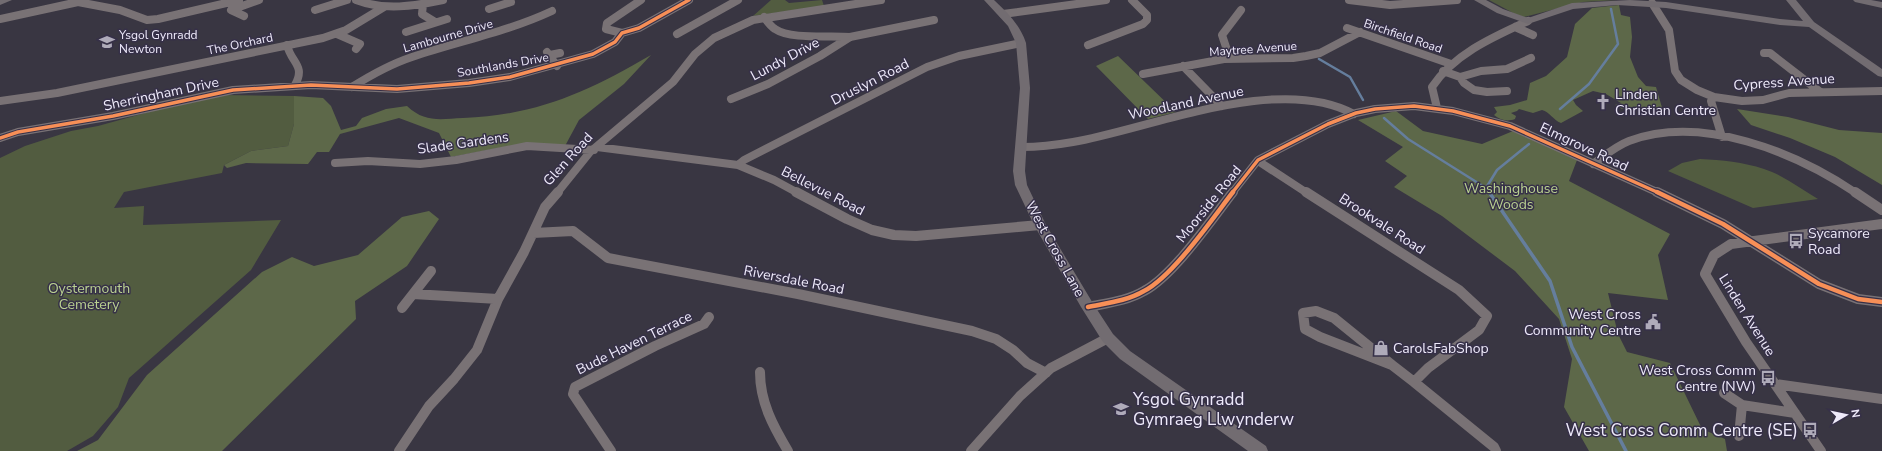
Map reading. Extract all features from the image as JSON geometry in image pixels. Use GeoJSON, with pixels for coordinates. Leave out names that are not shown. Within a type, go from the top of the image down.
{"type":"FeatureCollection","features":[{"type":"Feature","properties":{"kind":"street"},"geometry":{"type":"LineString","coordinates":[[0,2],[7,0]]}},
{"type":"Feature","properties":{"kind":"street"},"geometry":{"type":"LineString","coordinates":[[0,19],[78,2],[120,10],[147,20],[158,19],[238,0]]}},
{"type":"Feature","properties":{"kind":"street"},"geometry":{"type":"LineString","coordinates":[[244,16],[231,10],[259,0]]}},
{"type":"Feature","properties":{"kind":"street"},"geometry":{"type":"LineString","coordinates":[[316,10],[347,0]]}},
{"type":"Feature","properties":{"kind":"street"},"geometry":{"type":"LineString","coordinates":[[356,0],[366,4],[384,6],[423,4],[443,0]]}},
{"type":"Feature","properties":{"kind":"street"},"geometry":{"type":"LineString","coordinates":[[492,0],[502,5]]}},
{"type":"Feature","properties":{"kind":"street"},"geometry":{"type":"LineString","coordinates":[[622,33],[613,32],[606,29],[607,23],[642,0]]}},
{"type":"Feature","properties":{"kind":"street","name":"Southlands Drive"},"geometry":{"type":"LineString","coordinates":[[352,87],[397,89],[469,83],[530,73],[593,54],[615,42],[622,33],[635,31],[689,0]]}},
{"type":"Feature","properties":{"kind":"street"},"geometry":{"type":"LineString","coordinates":[[677,34],[738,0]]}},
{"type":"Feature","properties":{"kind":"street","name":"Glen Road"},"geometry":{"type":"LineString","coordinates":[[399,451],[429,406],[454,379],[477,350],[498,299],[545,207],[595,148],[673,82],[695,54],[714,38],[753,20],[764,17],[881,0]]}},
{"type":"Feature","properties":{"kind":"street","name":"West Cross Lane"},"geometry":{"type":"LineString","coordinates":[[989,0],[1016,29],[1021,43],[1025,88],[1022,147],[1019,171],[1021,185],[1040,225],[1088,307],[1108,338],[1125,355],[1148,373],[1260,451]]}},
{"type":"Feature","properties":{"kind":"street"},"geometry":{"type":"LineString","coordinates":[[1003,14],[1064,2],[1106,0]]}},
{"type":"Feature","properties":{"kind":"street"},"geometry":{"type":"LineString","coordinates":[[1088,45],[1143,24],[1147,20],[1147,16],[1143,10],[1132,0]]}},
{"type":"Feature","properties":{"kind":"street"},"geometry":{"type":"LineString","coordinates":[[1349,0],[1378,5],[1457,0]]}},
{"type":"Feature","properties":{"kind":"street"},"geometry":{"type":"LineString","coordinates":[[1479,0],[1500,11],[1531,20]]}},
{"type":"Feature","properties":{"kind":"street"},"geometry":{"type":"LineString","coordinates":[[1791,0],[1811,24],[1882,74]]}},
{"type":"Feature","properties":{"kind":"street"},"geometry":{"type":"LineString","coordinates":[[1858,0],[1882,5]]}},
{"type":"Feature","properties":{"kind":"street"},"geometry":{"type":"LineString","coordinates":[[489,9],[511,2]]}},
{"type":"Feature","properties":{"kind":"street"},"geometry":{"type":"LineString","coordinates":[[1437,108],[1432,87],[1443,71],[1452,64],[1515,27],[1566,7],[1584,4],[1617,2],[1652,4],[1780,22],[1811,24]]}},
{"type":"Feature","properties":{"kind":"street"},"geometry":{"type":"LineString","coordinates":[[423,4],[422,14],[435,22]]}},
{"type":"Feature","properties":{"kind":"street","name":"Cypress Avenue"},"geometry":{"type":"LineString","coordinates":[[1652,4],[1669,30],[1675,71],[1681,80],[1697,90],[1714,97],[1752,101],[1788,93],[1819,91],[1882,91]]}},
{"type":"Feature","properties":{"kind":"street","name":"The Orchard"},"geometry":{"type":"LineString","coordinates":[[0,101],[57,93],[337,34],[384,6]]}},
{"type":"Feature","properties":{"kind":"street"},"geometry":{"type":"LineString","coordinates":[[1230,59],[1222,35],[1241,10]]}},
{"type":"Feature","properties":{"kind":"street","name":"Lambourne Drive"},"geometry":{"type":"LineString","coordinates":[[352,87],[376,72],[393,64],[432,50],[505,30],[538,19],[552,11]]}},
{"type":"Feature","properties":{"kind":"street","name":"Lundy Drive"},"geometry":{"type":"LineString","coordinates":[[764,17],[776,29],[791,34],[828,34],[850,37],[934,20]]}},
{"type":"Feature","properties":{"kind":"street"},"geometry":{"type":"LineString","coordinates":[[406,32],[447,19]]}},
{"type":"Feature","properties":{"kind":"street"},"geometry":{"type":"LineString","coordinates":[[1515,27],[1532,35]]}},
{"type":"Feature","properties":{"kind":"street","name":"Birchfield Road"},"geometry":{"type":"LineString","coordinates":[[1347,28],[1452,64]]}},
{"type":"Feature","properties":{"kind":"street","name":"Maytree Avenue"},"geometry":{"type":"LineString","coordinates":[[1143,74],[1230,59],[1293,58],[1313,55],[1320,53],[1360,32]]}},
{"type":"Feature","properties":{"kind":"street"},"geometry":{"type":"LineString","coordinates":[[337,34],[360,44],[356,49]]}},
{"type":"Feature","properties":{"kind":"street","name":"Lundy Drive"},"geometry":{"type":"LineString","coordinates":[[731,99],[768,84],[825,53],[850,37]]}},
{"type":"Feature","properties":{"kind":"street"},"geometry":{"type":"LineString","coordinates":[[1090,37],[1098,41]]}},
{"type":"Feature","properties":{"kind":"street","name":"Druslyn Road"},"geometry":{"type":"LineString","coordinates":[[738,165],[744,160],[927,67],[959,56],[1021,43]]}},
{"type":"Feature","properties":{"kind":"street"},"geometry":{"type":"LineString","coordinates":[[287,45],[300,69],[299,79],[295,85]]}},
{"type":"Feature","properties":{"kind":"street"},"geometry":{"type":"LineString","coordinates":[[557,66],[548,54],[560,53]]}},
{"type":"Feature","properties":{"kind":"street"},"geometry":{"type":"LineString","coordinates":[[1782,54],[1767,53],[1819,91]]}},
{"type":"Feature","properties":{"kind":"street"},"geometry":{"type":"LineString","coordinates":[[1460,78],[1480,71],[1507,69],[1531,58]]}},
{"type":"Feature","properties":{"kind":"street"},"geometry":{"type":"LineString","coordinates":[[1183,66],[1222,106]]}},
{"type":"Feature","properties":{"kind":"street"},"geometry":{"type":"LineString","coordinates":[[1443,71],[1460,78],[1462,82],[1469,87],[1480,92],[1507,91]]}},
{"type":"Feature","properties":{"kind":"street","name":"Sherringham Drive"},"geometry":{"type":"LineString","coordinates":[[0,138],[18,132],[127,113],[222,91],[311,84],[352,87]]}},
{"type":"Feature","properties":{"kind":"street"},"geometry":{"type":"LineString","coordinates":[[1714,97],[1711,101],[1722,137]]}},
{"type":"Feature","properties":{"kind":"street","name":"Woodland Avenue"},"geometry":{"type":"LineString","coordinates":[[1022,147],[1067,144],[1222,106],[1263,101],[1316,100],[1339,105],[1354,114]]}},
{"type":"Feature","properties":{"kind":"street","name":"Elmgrove Road"},"geometry":{"type":"LineString","coordinates":[[1398,106],[1437,108],[1482,117],[1510,126],[1680,202],[1750,240]]}},
{"type":"Feature","properties":{"kind":"street","name":"Moorside Road"},"geometry":{"type":"LineString","coordinates":[[1088,307],[1123,299],[1150,288],[1173,266],[1258,161],[1320,128],[1354,114],[1398,106]]}},
{"type":"Feature","properties":{"kind":"street"},"geometry":{"type":"LineString","coordinates":[[1593,164],[1628,141],[1650,135],[1687,132],[1722,137],[1771,150],[1802,161],[1835,179],[1882,210]]}},
{"type":"Feature","properties":{"kind":"street","name":"Slade Gardens"},"geometry":{"type":"LineString","coordinates":[[335,163],[368,161],[420,164],[456,160],[527,146],[595,148]]}},
{"type":"Feature","properties":{"kind":"street","name":"Bellevue Road"},"geometry":{"type":"LineString","coordinates":[[595,148],[738,165],[774,180],[847,219],[872,230],[889,234],[916,236],[1040,225]]}},
{"type":"Feature","properties":{"kind":"street","name":"Brookvale Road"},"geometry":{"type":"LineString","coordinates":[[1258,161],[1458,290],[1487,316],[1479,330],[1428,368],[1414,382]]}},
{"type":"Feature","properties":{"kind":"street","name":"Linden Avenue"},"geometry":{"type":"LineString","coordinates":[[1821,451],[1718,297],[1706,274],[1711,258],[1720,250],[1731,244],[1750,240],[1882,224]]}},
{"type":"Feature","properties":{"kind":"street","name":"Riversdale Road"},"geometry":{"type":"LineString","coordinates":[[533,233],[574,231],[608,258],[798,294],[972,331],[996,339],[1013,350],[1028,363],[1046,373]]}},
{"type":"Feature","properties":{"kind":"street"},"geometry":{"type":"LineString","coordinates":[[1750,240],[1819,284],[1858,299],[1882,302]]}},
{"type":"Feature","properties":{"kind":"street"},"geometry":{"type":"LineString","coordinates":[[402,308],[430,271]]}},
{"type":"Feature","properties":{"kind":"street"},"geometry":{"type":"LineString","coordinates":[[413,294],[498,299]]}},
{"type":"Feature","properties":{"kind":"street"},"geometry":{"type":"LineString","coordinates":[[1392,365],[1320,337],[1305,329],[1302,313],[1316,311],[1334,318],[1494,447],[1496,451]]}},
{"type":"Feature","properties":{"kind":"street","name":"Bude Haven Terrace"},"geometry":{"type":"LineString","coordinates":[[611,451],[573,394],[575,387],[584,381],[655,346],[704,324],[709,317]]}},
{"type":"Feature","properties":{"kind":"street"},"geometry":{"type":"LineString","coordinates":[[971,451],[1020,396],[1051,368],[1076,353],[1108,338]]}},
{"type":"Feature","properties":{"kind":"street"},"geometry":{"type":"LineString","coordinates":[[760,372],[763,405],[788,451]]}},
{"type":"Feature","properties":{"kind":"street"},"geometry":{"type":"LineString","coordinates":[[1775,384],[1882,399]]}},
{"type":"Feature","properties":{"kind":"street"},"geometry":{"type":"LineString","coordinates":[[1724,393],[1742,405],[1795,413]]}},
{"type":"Feature","properties":{"kind":"street"},"geometry":{"type":"LineString","coordinates":[[1739,436],[1742,405]]}},
{"type":"Feature","properties":{"kind":"green space"},"geometry":{"type":"Polygon","coordinates":[[[771,0],[785,0],[789,3],[822,0],[824,6],[753,16],[771,0]]]}},
{"type":"Feature","properties":{"kind":"green space"},"geometry":{"type":"Polygon","coordinates":[[[1489,0],[1617,0],[1583,2],[1524,17],[1515,14],[1489,0]]]}},
{"type":"Feature","properties":{"kind":"green space"},"geometry":{"type":"Polygon","coordinates":[[[1619,5],[1621,15],[1630,17],[1632,37],[1630,57],[1638,77],[1646,86],[1656,87],[1663,111],[1632,107],[1622,109],[1615,105],[1621,103],[1606,94],[1593,91],[1573,100],[1583,111],[1561,123],[1542,110],[1533,113],[1519,109],[1511,113],[1516,116],[1515,119],[1509,120],[1501,119],[1494,115],[1497,112],[1494,107],[1510,105],[1527,100],[1530,83],[1546,76],[1567,57],[1575,24],[1592,8],[1619,5]]]}},
{"type":"Feature","properties":{"kind":"green space"},"geometry":{"type":"Polygon","coordinates":[[[651,55],[624,84],[579,120],[565,146],[516,145],[451,157],[439,133],[399,118],[340,134],[329,152],[317,152],[308,164],[246,163],[227,168],[224,165],[251,151],[288,146],[294,124],[294,96],[323,98],[331,106],[341,130],[356,126],[362,118],[386,109],[407,106],[420,115],[433,119],[490,116],[539,107],[561,99],[605,80],[651,55]]]}},
{"type":"Feature","properties":{"kind":"green space"},"geometry":{"type":"Polygon","coordinates":[[[1118,56],[1176,112],[1148,119],[1096,66],[1118,56]]]}},
{"type":"Feature","properties":{"kind":"green space","name":"Oystermouth Cemetery"},"geometry":{"type":"Polygon","coordinates":[[[223,95],[294,96],[294,124],[288,146],[251,151],[224,165],[222,173],[124,192],[114,208],[144,206],[143,225],[281,220],[251,270],[129,378],[118,407],[93,436],[67,451],[0,451],[0,158],[25,146],[71,131],[98,126],[174,105],[223,95]]]}},
{"type":"Feature","properties":{"kind":"green space"},"geometry":{"type":"Polygon","coordinates":[[[1737,109],[1788,117],[1839,130],[1882,133],[1882,185],[1835,157],[1790,138],[1751,125],[1737,109]]]}},
{"type":"Feature","properties":{"kind":"green space","name":"Washinghouse Woods"},"geometry":{"type":"Polygon","coordinates":[[[1396,111],[1423,131],[1482,144],[1513,131],[1577,160],[1569,181],[1670,234],[1658,255],[1668,300],[1608,293],[1618,334],[1627,352],[1670,363],[1702,429],[1725,439],[1727,451],[1589,451],[1564,407],[1572,359],[1559,319],[1515,271],[1442,216],[1394,187],[1407,176],[1385,161],[1403,147],[1358,120],[1396,111]]]}},
{"type":"Feature","properties":{"kind":"green space"},"geometry":{"type":"Polygon","coordinates":[[[1700,159],[1732,162],[1764,169],[1785,178],[1818,199],[1753,208],[1668,171],[1682,163],[1700,159]]]}},
{"type":"Feature","properties":{"kind":"green space"},"geometry":{"type":"Polygon","coordinates":[[[429,211],[439,219],[407,266],[355,301],[356,319],[222,451],[77,451],[98,440],[147,375],[262,272],[292,257],[314,266],[358,255],[402,217],[429,211]]]}},
{"type":"Feature","properties":{"kind":"waterway"},"geometry":{"type":"LineString","coordinates":[[1560,109],[1589,84],[1618,44],[1611,9]]}},
{"type":"Feature","properties":{"kind":"waterway"},"geometry":{"type":"LineString","coordinates":[[1319,59],[1350,77],[1363,100]]}},
{"type":"Feature","properties":{"kind":"waterway"},"geometry":{"type":"LineString","coordinates":[[1384,118],[1408,139],[1486,188]]}},
{"type":"Feature","properties":{"kind":"waterway"},"geometry":{"type":"LineString","coordinates":[[1486,188],[1497,170],[1529,144]]}},
{"type":"Feature","properties":{"kind":"waterway"},"geometry":{"type":"LineString","coordinates":[[1486,188],[1489,193]]}},
{"type":"Feature","properties":{"kind":"waterway"},"geometry":{"type":"LineString","coordinates":[[1489,192],[1550,281],[1572,347],[1626,451]]}},
{"type":"Feature","properties":{"kind":"cycle path"},"geometry":{"type":"LineString","coordinates":[[0,138],[18,132],[113,116],[233,90],[311,85],[397,89],[469,83],[510,77],[593,54],[615,42],[622,33],[639,28],[689,0]]}},
{"type":"Feature","properties":{"kind":"cycle path"},"geometry":{"type":"LineString","coordinates":[[1088,307],[1136,295],[1151,287],[1162,278],[1192,244],[1258,160],[1273,151],[1342,118],[1356,113],[1395,106],[1414,106],[1453,111],[1510,126],[1680,202],[1723,224],[1819,284],[1858,299],[1882,302]]}},
{"type":"Feature","properties":{"kind":"place","name":"Ysgol Gynradd Newton"},"geometry":{"type":"Point","coordinates":[107,42]}},
{"type":"Feature","properties":{"kind":"place","name":"Linden Christian Centre"},"geometry":{"type":"Point","coordinates":[1603,102]}},
{"type":"Feature","properties":{"kind":"place","name":"Sycamore Road"},"geometry":{"type":"Point","coordinates":[1796,241]}},
{"type":"Feature","properties":{"kind":"place","name":"West Cross Community Centre"},"geometry":{"type":"Point","coordinates":[1653,322]}},
{"type":"Feature","properties":{"kind":"place","name":"CarolsFabShop"},"geometry":{"type":"Point","coordinates":[1381,348]}},
{"type":"Feature","properties":{"kind":"place","name":"West Cross Comm Centre (NW)"},"geometry":{"type":"Point","coordinates":[1768,378]}},
{"type":"Feature","properties":{"kind":"place","name":"Ysgol Gynradd Gymraeg Llwynderw"},"geometry":{"type":"Point","coordinates":[1121,409]}},
{"type":"Feature","properties":{"kind":"place","name":"West Cross Comm Centre (SE)"},"geometry":{"type":"Point","coordinates":[1810,430]}}]}
